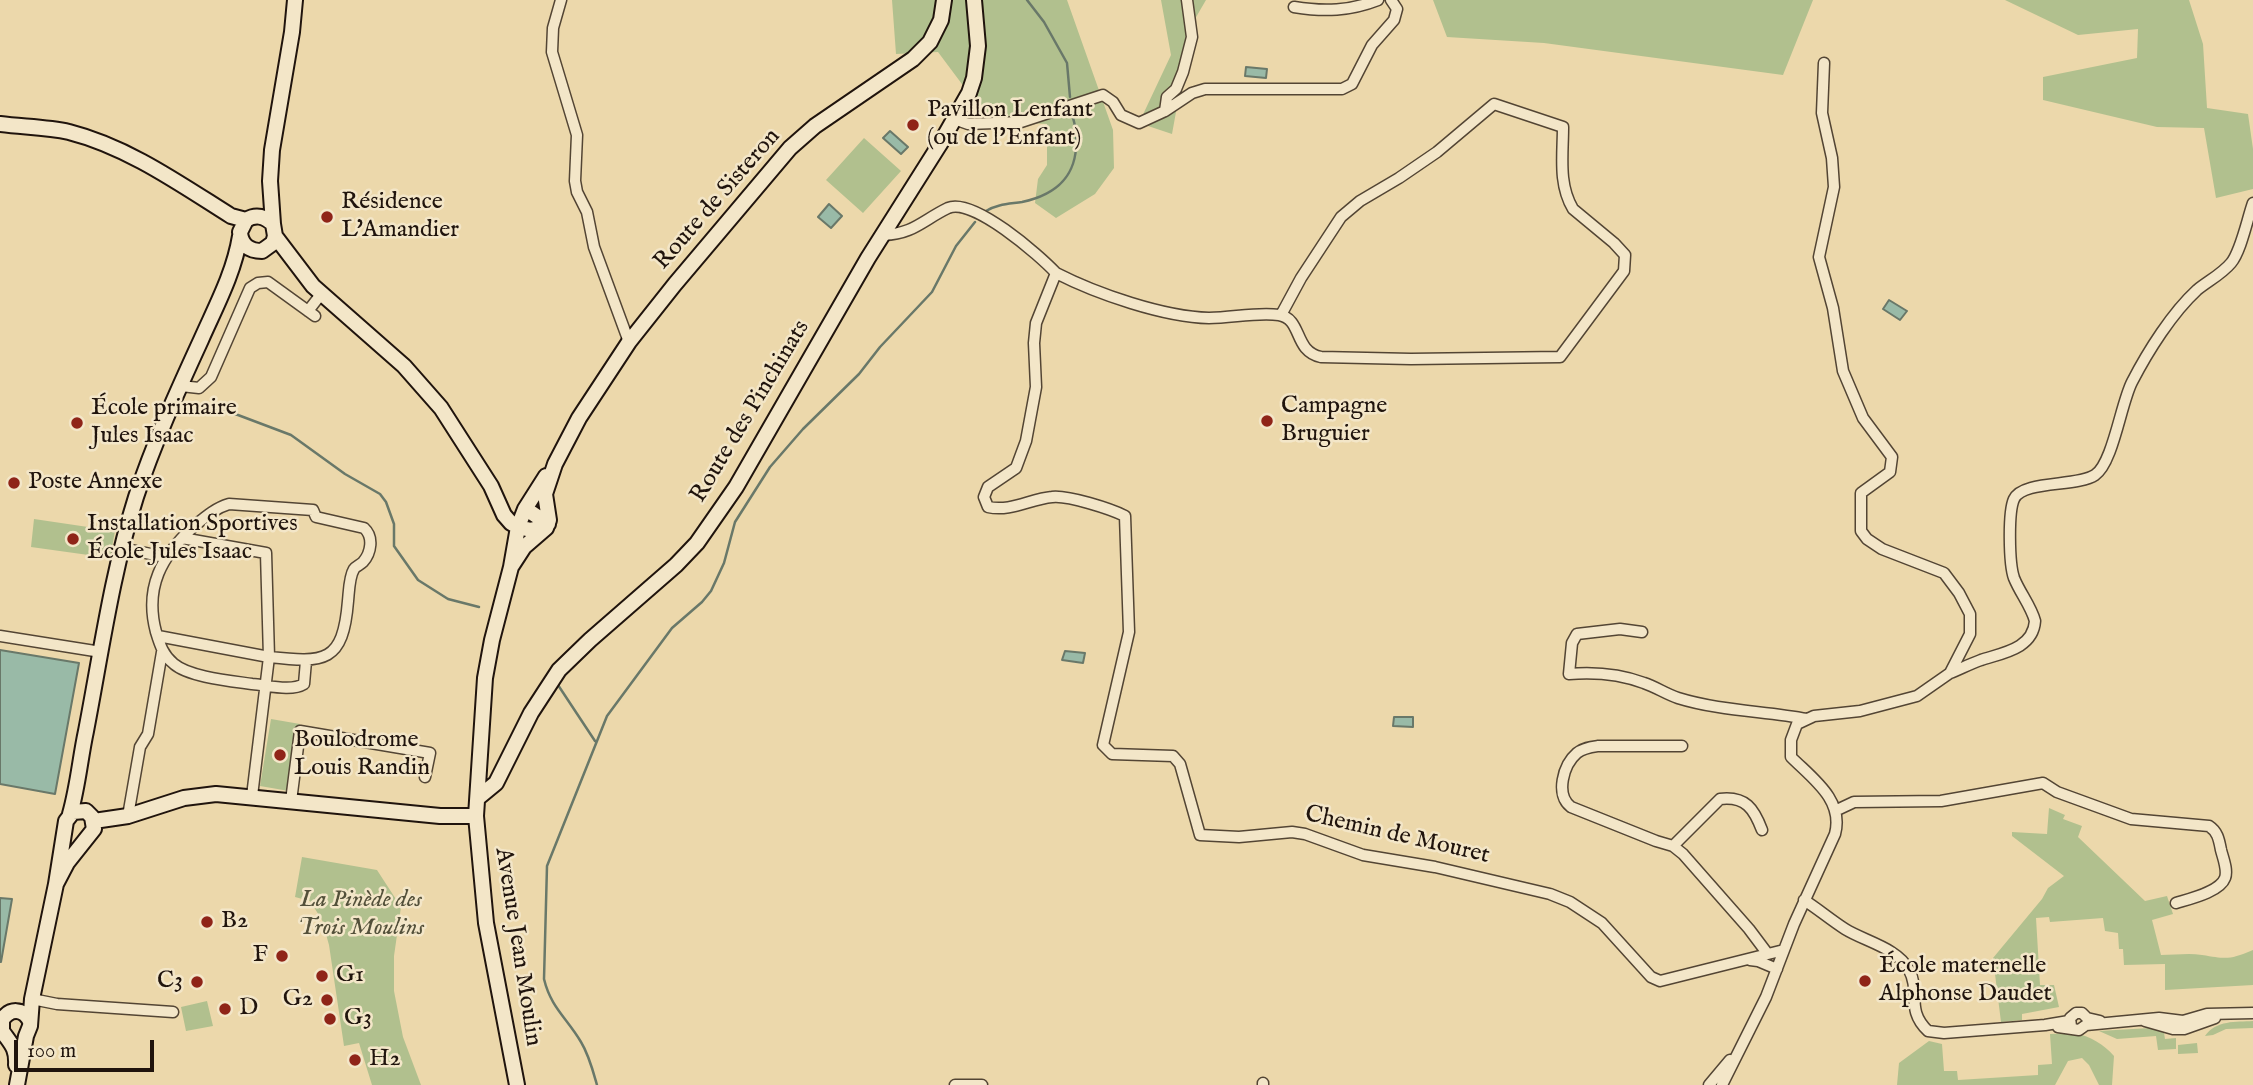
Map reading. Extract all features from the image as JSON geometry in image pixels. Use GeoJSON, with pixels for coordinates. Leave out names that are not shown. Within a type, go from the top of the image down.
{"type":"FeatureCollection","features":[{"type":"Feature","properties":{"kind":"main road"},"geometry":{"type":"LineString","coordinates":[[228,280],[268,240],[271,150],[295,0]]}},
{"type":"Feature","properties":{"kind":"main road"},"geometry":{"type":"LineString","coordinates":[[292,32],[302,0]]}},
{"type":"Feature","properties":{"kind":"main road","name":"Route de Sisteron"},"geometry":{"type":"LineString","coordinates":[[477,816],[485,678],[511,566],[514,530],[524,509],[555,464],[579,418],[629,342],[675,284],[790,148],[815,126],[913,59],[929,42],[941,20],[944,0]]}},
{"type":"Feature","properties":{"kind":"main road","name":"Route des Pinchinats"},"geometry":{"type":"LineString","coordinates":[[479,797],[496,783],[545,688],[559,670],[588,641],[676,565],[705,532],[736,487],[868,258],[969,93],[978,46],[974,0]]}},
{"type":"Feature","properties":{"kind":"main road"},"geometry":{"type":"LineString","coordinates":[[0,124],[66,132],[99,141],[141,160],[246,226]]}},
{"type":"Feature","properties":{"kind":"main road"},"geometry":{"type":"LineString","coordinates":[[0,131],[61,138],[116,157],[246,226]]}},
{"type":"Feature","properties":{"kind":"main road"},"geometry":{"type":"LineString","coordinates":[[16,1085],[56,884],[65,821],[76,812],[85,735],[122,548],[137,496],[181,386],[228,280],[246,226],[265,203],[270,181]]}},
{"type":"Feature","properties":{"kind":"main road"},"geometry":{"type":"LineString","coordinates":[[246,226],[265,217],[268,240],[314,286],[404,366],[440,408],[491,486],[514,530],[540,531],[535,518],[502,497],[491,486]]}},
{"type":"Feature","properties":{"kind":"main road"},"geometry":{"type":"LineString","coordinates":[[246,226],[243,243],[248,248],[268,240]]}},
{"type":"Feature","properties":{"kind":"main road","name":"Route de Sisteron"},"geometry":{"type":"LineString","coordinates":[[511,566],[524,547],[540,531],[545,494],[555,464]]}},
{"type":"Feature","properties":{"kind":"main road"},"geometry":{"type":"LineString","coordinates":[[65,829],[74,839],[125,817],[184,798],[216,794],[440,816],[477,816]]}},
{"type":"Feature","properties":{"kind":"main road"},"geometry":{"type":"LineString","coordinates":[[56,884],[67,863],[91,831],[89,814],[76,812]]}},
{"type":"Feature","properties":{"kind":"main road","name":"Avenue Jean Moulin"},"geometry":{"type":"LineString","coordinates":[[477,816],[486,923],[517,1085]]}},
{"type":"Feature","properties":{"kind":"main road"},"geometry":{"type":"LineString","coordinates":[[6,1023],[32,999]]}},
{"type":"Feature","properties":{"kind":"main road"},"geometry":{"type":"LineString","coordinates":[[27,1016],[28,1029],[18,1040],[6,1023],[27,1016]]}},
{"type":"Feature","properties":{"kind":"main road"},"geometry":{"type":"LineString","coordinates":[[6,1023],[16,1055],[16,1085]]}},
{"type":"Feature","properties":{"kind":"street"},"geometry":{"type":"LineString","coordinates":[[561,0],[554,28],[552,52],[578,135],[575,181],[587,212],[594,247],[629,342]]}},
{"type":"Feature","properties":{"kind":"street"},"geometry":{"type":"LineString","coordinates":[[1164,111],[1167,97],[1176,89],[1183,72],[1192,37],[1187,0]]}},
{"type":"Feature","properties":{"kind":"street"},"geometry":{"type":"LineString","coordinates":[[1294,7],[1336,11],[1378,0]]}},
{"type":"Feature","properties":{"kind":"street"},"geometry":{"type":"LineString","coordinates":[[954,119],[968,124],[1021,122],[1103,95],[1113,102],[1121,115],[1139,122],[1164,111],[1192,93],[1205,89],[1342,89],[1352,84],[1372,45],[1394,20],[1397,9],[1391,0]]}},
{"type":"Feature","properties":{"kind":"street"},"geometry":{"type":"LineString","coordinates":[[1824,63],[1822,113],[1832,158],[1834,187],[1819,257],[1833,308],[1843,371],[1863,418],[1892,457],[1890,472],[1861,493],[1861,531],[1867,539],[1882,549],[1944,573],[1959,593],[1970,614],[1970,634],[1950,673]]}},
{"type":"Feature","properties":{"kind":"street"},"geometry":{"type":"LineString","coordinates":[[884,235],[909,231],[947,209],[960,206],[970,209],[1013,235],[1056,273],[1077,284],[1154,310],[1185,317],[1281,315],[1291,321],[1306,350],[1311,355],[1321,357],[1560,357],[1623,271],[1625,255],[1573,209],[1569,202],[1563,185],[1563,127],[1494,104],[1437,152],[1360,201],[1342,217],[1301,278],[1281,315]]}},
{"type":"Feature","properties":{"kind":"street"},"geometry":{"type":"LineString","coordinates":[[1722,1085],[1766,997],[1804,900],[1838,825],[1837,810],[1827,794],[1791,757],[1791,740],[1797,724],[1814,716],[1860,711],[1906,701],[1927,691],[1950,673],[2008,652],[2026,642],[2031,636],[2035,621],[2013,576],[2011,566],[2011,516],[2014,499],[2018,493],[2026,490],[2094,476],[2109,452],[2131,384],[2144,360],[2190,298],[2231,263],[2253,204]]}},
{"type":"Feature","properties":{"kind":"street","name":"Chemin de Mouret"},"geometry":{"type":"LineString","coordinates":[[1056,273],[1036,323],[1036,387],[1026,441],[1016,468],[988,486],[984,497],[988,507],[1001,510],[1054,496],[1111,509],[1125,516],[1129,632],[1103,745],[1112,754],[1173,757],[1180,764],[1200,835],[1239,836],[1292,832],[1305,834],[1363,855],[1435,867],[1550,894],[1570,902],[1602,923],[1655,979],[1660,981],[1750,960]]}},
{"type":"Feature","properties":{"kind":"street"},"geometry":{"type":"LineString","coordinates":[[181,386],[199,388],[211,377],[250,288],[263,282],[271,284],[308,311],[314,286]]}},
{"type":"Feature","properties":{"kind":"street"},"geometry":{"type":"LineString","coordinates":[[125,817],[140,747],[148,734],[162,652],[158,636],[153,604],[155,580],[165,557],[202,519],[229,504],[313,510],[316,517],[364,528],[369,532],[370,546],[364,561],[354,569],[349,588],[346,626],[332,653],[325,657],[306,661],[270,657],[158,636]]}},
{"type":"Feature","properties":{"kind":"street"},"geometry":{"type":"LineString","coordinates":[[182,538],[265,553],[270,657],[252,796]]}},
{"type":"Feature","properties":{"kind":"street"},"geometry":{"type":"LineString","coordinates":[[122,548],[165,557]]}},
{"type":"Feature","properties":{"kind":"street"},"geometry":{"type":"LineString","coordinates":[[1642,632],[1620,629],[1577,634],[1572,643],[1569,674],[1602,674],[1643,682],[1678,698],[1808,719]]}},
{"type":"Feature","properties":{"kind":"street"},"geometry":{"type":"LineString","coordinates":[[0,636],[101,652]]}},
{"type":"Feature","properties":{"kind":"street"},"geometry":{"type":"LineString","coordinates":[[162,652],[176,666],[201,675],[267,685],[300,687],[304,684],[306,661]]}},
{"type":"Feature","properties":{"kind":"street"},"geometry":{"type":"LineString","coordinates":[[291,801],[300,731],[430,752],[425,777]]}},
{"type":"Feature","properties":{"kind":"street"},"geometry":{"type":"LineString","coordinates":[[1682,746],[1585,748],[1571,760],[1561,795],[1564,802],[1571,807],[1672,846],[1692,863],[1767,953]]}},
{"type":"Feature","properties":{"kind":"street"},"geometry":{"type":"LineString","coordinates":[[1837,810],[1854,802],[1941,801],[2043,783],[2057,792],[2131,819],[2209,826],[2218,836],[2225,878],[2205,894],[2176,903]]}},
{"type":"Feature","properties":{"kind":"street"},"geometry":{"type":"LineString","coordinates":[[1672,846],[1720,799],[1732,799],[1755,810],[1762,830]]}},
{"type":"Feature","properties":{"kind":"street"},"geometry":{"type":"LineString","coordinates":[[1804,900],[1846,929],[1888,951],[1906,964],[1912,976],[1916,1018],[1928,1031],[1944,1033],[2045,1025],[2071,1025],[2079,1030],[2086,1022]]}},
{"type":"Feature","properties":{"kind":"street"},"geometry":{"type":"LineString","coordinates":[[1750,960],[1755,956],[1784,950]]}},
{"type":"Feature","properties":{"kind":"street"},"geometry":{"type":"LineString","coordinates":[[1750,960],[1777,969]]}},
{"type":"Feature","properties":{"kind":"street"},"geometry":{"type":"LineString","coordinates":[[32,999],[57,1004],[173,1012]]}},
{"type":"Feature","properties":{"kind":"street"},"geometry":{"type":"LineString","coordinates":[[2071,1025],[2071,1016],[2076,1013],[2082,1013],[2086,1022]]}},
{"type":"Feature","properties":{"kind":"street"},"geometry":{"type":"LineString","coordinates":[[2086,1022],[2141,1020],[2173,1029],[2184,1029],[2225,1014],[2253,1013]]}},
{"type":"Feature","properties":{"kind":"street"},"geometry":{"type":"LineString","coordinates":[[1709,1085],[1738,1052]]}},
{"type":"Feature","properties":{"kind":"street"},"geometry":{"type":"LineString","coordinates":[[955,1084],[982,1085]]}},
{"type":"Feature","properties":{"kind":"green space"},"geometry":{"type":"Polygon","coordinates":[[[892,0],[1067,0],[1113,130],[1114,168],[1095,194],[1056,218],[1035,203],[1038,179],[1047,165],[1047,124],[1029,123],[997,131],[938,52],[896,54],[892,0]]]}},
{"type":"Feature","properties":{"kind":"green space"},"geometry":{"type":"Polygon","coordinates":[[[1161,0],[1206,0],[1192,24],[1172,134],[1139,123],[1171,55],[1161,0]]]}},
{"type":"Feature","properties":{"kind":"green space"},"geometry":{"type":"Polygon","coordinates":[[[1433,0],[1813,0],[1783,75],[1544,43],[1447,37],[1433,0]]]}},
{"type":"Feature","properties":{"kind":"green space"},"geometry":{"type":"Polygon","coordinates":[[[2005,0],[2189,0],[2203,44],[2207,108],[2248,114],[2253,149],[2253,189],[2216,198],[2204,128],[2157,127],[2043,100],[2043,77],[2137,58],[2138,29],[2078,35],[2005,0]]]}},
{"type":"Feature","properties":{"kind":"green space"},"geometry":{"type":"Polygon","coordinates":[[[864,138],[901,171],[863,213],[826,180],[864,138]]]}},
{"type":"Feature","properties":{"kind":"green space","name":"Installation Sportives École Jules Isaac"},"geometry":{"type":"Polygon","coordinates":[[[34,519],[115,531],[110,558],[31,547],[34,519]]]}},
{"type":"Feature","properties":{"kind":"green space","name":"Boulodrome Louis Randin"},"geometry":{"type":"Polygon","coordinates":[[[271,719],[300,724],[289,791],[260,786],[271,719]]]}},
{"type":"Feature","properties":{"kind":"green space"},"geometry":{"type":"Polygon","coordinates":[[[2049,808],[2065,815],[2063,819],[2082,826],[2078,837],[2145,901],[2167,896],[2173,914],[2152,920],[2161,955],[2192,954],[2228,958],[2253,950],[2253,985],[2165,990],[2165,964],[2124,965],[2118,933],[2105,931],[2103,918],[2050,922],[2049,917],[2036,918],[2040,985],[2054,985],[2059,1007],[2022,1014],[2022,1020],[2001,1022],[1993,958],[2048,888],[2064,876],[2012,836],[2012,832],[2047,834],[2049,808]]]}},
{"type":"Feature","properties":{"kind":"green space","name":"La Pinède des Trois Moulins"},"geometry":{"type":"Polygon","coordinates":[[[302,857],[377,870],[401,907],[394,956],[394,991],[403,1037],[421,1085],[372,1085],[359,1043],[344,1046],[329,945],[322,920],[310,901],[295,897],[302,857]]]}},
{"type":"Feature","properties":{"kind":"green space"},"geometry":{"type":"Polygon","coordinates":[[[207,1001],[213,1026],[186,1031],[181,1007],[207,1001]]]}},
{"type":"Feature","properties":{"kind":"green space"},"geometry":{"type":"Polygon","coordinates":[[[2253,1021],[2253,1028],[2226,1029],[2205,1036],[2221,1024],[2253,1021]]]}},
{"type":"Feature","properties":{"kind":"green space"},"geometry":{"type":"Polygon","coordinates":[[[2150,1028],[2164,1033],[2165,1039],[2176,1038],[2176,1049],[2158,1050],[2156,1036],[2117,1039],[2099,1031],[2150,1028]]]}},
{"type":"Feature","properties":{"kind":"green space"},"geometry":{"type":"Polygon","coordinates":[[[2076,1033],[2106,1048],[2114,1056],[2112,1085],[2099,1085],[2089,1065],[2082,1058],[2068,1061],[2055,1085],[1897,1085],[1899,1063],[1929,1041],[1942,1044],[1944,1071],[1957,1071],[1958,1080],[2038,1075],[2038,1065],[2052,1064],[2050,1034],[2076,1033]]]}},
{"type":"Feature","properties":{"kind":"green space"},"geometry":{"type":"Polygon","coordinates":[[[2197,1043],[2198,1053],[2178,1054],[2178,1045],[2197,1043]]]}},
{"type":"Feature","properties":{"kind":"shaded area"},"geometry":{"type":"Polygon","coordinates":[[[1246,67],[1267,69],[1266,78],[1245,76],[1246,67]]]}},
{"type":"Feature","properties":{"kind":"shaded area"},"geometry":{"type":"Polygon","coordinates":[[[890,131],[908,147],[901,154],[883,138],[890,131]]]}},
{"type":"Feature","properties":{"kind":"shaded area"},"geometry":{"type":"Polygon","coordinates":[[[829,204],[842,216],[831,228],[818,217],[829,204]]]}},
{"type":"Feature","properties":{"kind":"shaded area"},"geometry":{"type":"Polygon","coordinates":[[[1889,300],[1907,311],[1900,320],[1883,309],[1889,300]]]}},
{"type":"Feature","properties":{"kind":"shaded area"},"geometry":{"type":"Polygon","coordinates":[[[0,650],[79,663],[55,794],[0,784],[0,650]]]}},
{"type":"Feature","properties":{"kind":"shaded area"},"geometry":{"type":"Polygon","coordinates":[[[1065,651],[1085,653],[1083,663],[1062,660],[1065,651]]]}},
{"type":"Feature","properties":{"kind":"shaded area"},"geometry":{"type":"Polygon","coordinates":[[[1394,717],[1413,717],[1413,727],[1393,726],[1394,717]]]}},
{"type":"Feature","properties":{"kind":"shaded area"},"geometry":{"type":"Polygon","coordinates":[[[0,898],[12,899],[1,962],[0,962],[0,898]]]}},
{"type":"Feature","properties":{"kind":"waterway"},"geometry":{"type":"LineString","coordinates":[[1027,0],[1044,22],[1067,63],[1070,97]]}},
{"type":"Feature","properties":{"kind":"waterway"},"geometry":{"type":"LineString","coordinates":[[986,211],[1035,198],[1057,187],[1064,180],[1070,171],[1076,148],[1070,107]]}},
{"type":"Feature","properties":{"kind":"waterway"},"geometry":{"type":"LineString","coordinates":[[597,1085],[584,1047],[555,1005],[544,979],[547,866],[607,716],[672,628],[711,591],[724,563],[735,522],[770,467],[803,429],[859,374],[880,347],[932,292],[956,246],[975,222]]}},
{"type":"Feature","properties":{"kind":"waterway"},"geometry":{"type":"LineString","coordinates":[[200,406],[238,415],[291,435],[345,474],[380,494],[394,524],[394,546],[418,580],[448,599],[479,607]]}},
{"type":"Feature","properties":{"kind":"waterway"},"geometry":{"type":"LineString","coordinates":[[558,685],[595,741]]}},
{"type":"Feature","properties":{"kind":"place","name":"Pavillon Lenfant (ou de l'Enfant)"},"geometry":{"type":"Point","coordinates":[913,125]}},
{"type":"Feature","properties":{"kind":"place","name":"Résidence L'Amandier"},"geometry":{"type":"Point","coordinates":[327,217]}},
{"type":"Feature","properties":{"kind":"place","name":"Campagne Bruguier"},"geometry":{"type":"Point","coordinates":[1267,421]}},
{"type":"Feature","properties":{"kind":"place","name":"École primaire Jules Isaac"},"geometry":{"type":"Point","coordinates":[77,423]}},
{"type":"Feature","properties":{"kind":"place","name":"Poste Annexe"},"geometry":{"type":"Point","coordinates":[14,483]}},
{"type":"Feature","properties":{"kind":"place","name":"Installation Sportives École Jules Isaac"},"geometry":{"type":"Point","coordinates":[73,539]}},
{"type":"Feature","properties":{"kind":"place","name":"Boulodrome Louis Randin"},"geometry":{"type":"Point","coordinates":[280,755]}},
{"type":"Feature","properties":{"kind":"place","name":"B2"},"geometry":{"type":"Point","coordinates":[207,922]}},
{"type":"Feature","properties":{"kind":"place","name":"F"},"geometry":{"type":"Point","coordinates":[282,956]}},
{"type":"Feature","properties":{"kind":"place","name":"G1"},"geometry":{"type":"Point","coordinates":[322,976]}},
{"type":"Feature","properties":{"kind":"place","name":"École maternelle Alphonse Daudet"},"geometry":{"type":"Point","coordinates":[1865,981]}},
{"type":"Feature","properties":{"kind":"place","name":"C3"},"geometry":{"type":"Point","coordinates":[197,982]}},
{"type":"Feature","properties":{"kind":"place","name":"G2"},"geometry":{"type":"Point","coordinates":[327,1000]}},
{"type":"Feature","properties":{"kind":"place","name":"D"},"geometry":{"type":"Point","coordinates":[225,1009]}},
{"type":"Feature","properties":{"kind":"place","name":"G3"},"geometry":{"type":"Point","coordinates":[330,1019]}},
{"type":"Feature","properties":{"kind":"place","name":"H2"},"geometry":{"type":"Point","coordinates":[355,1060]}}]}
